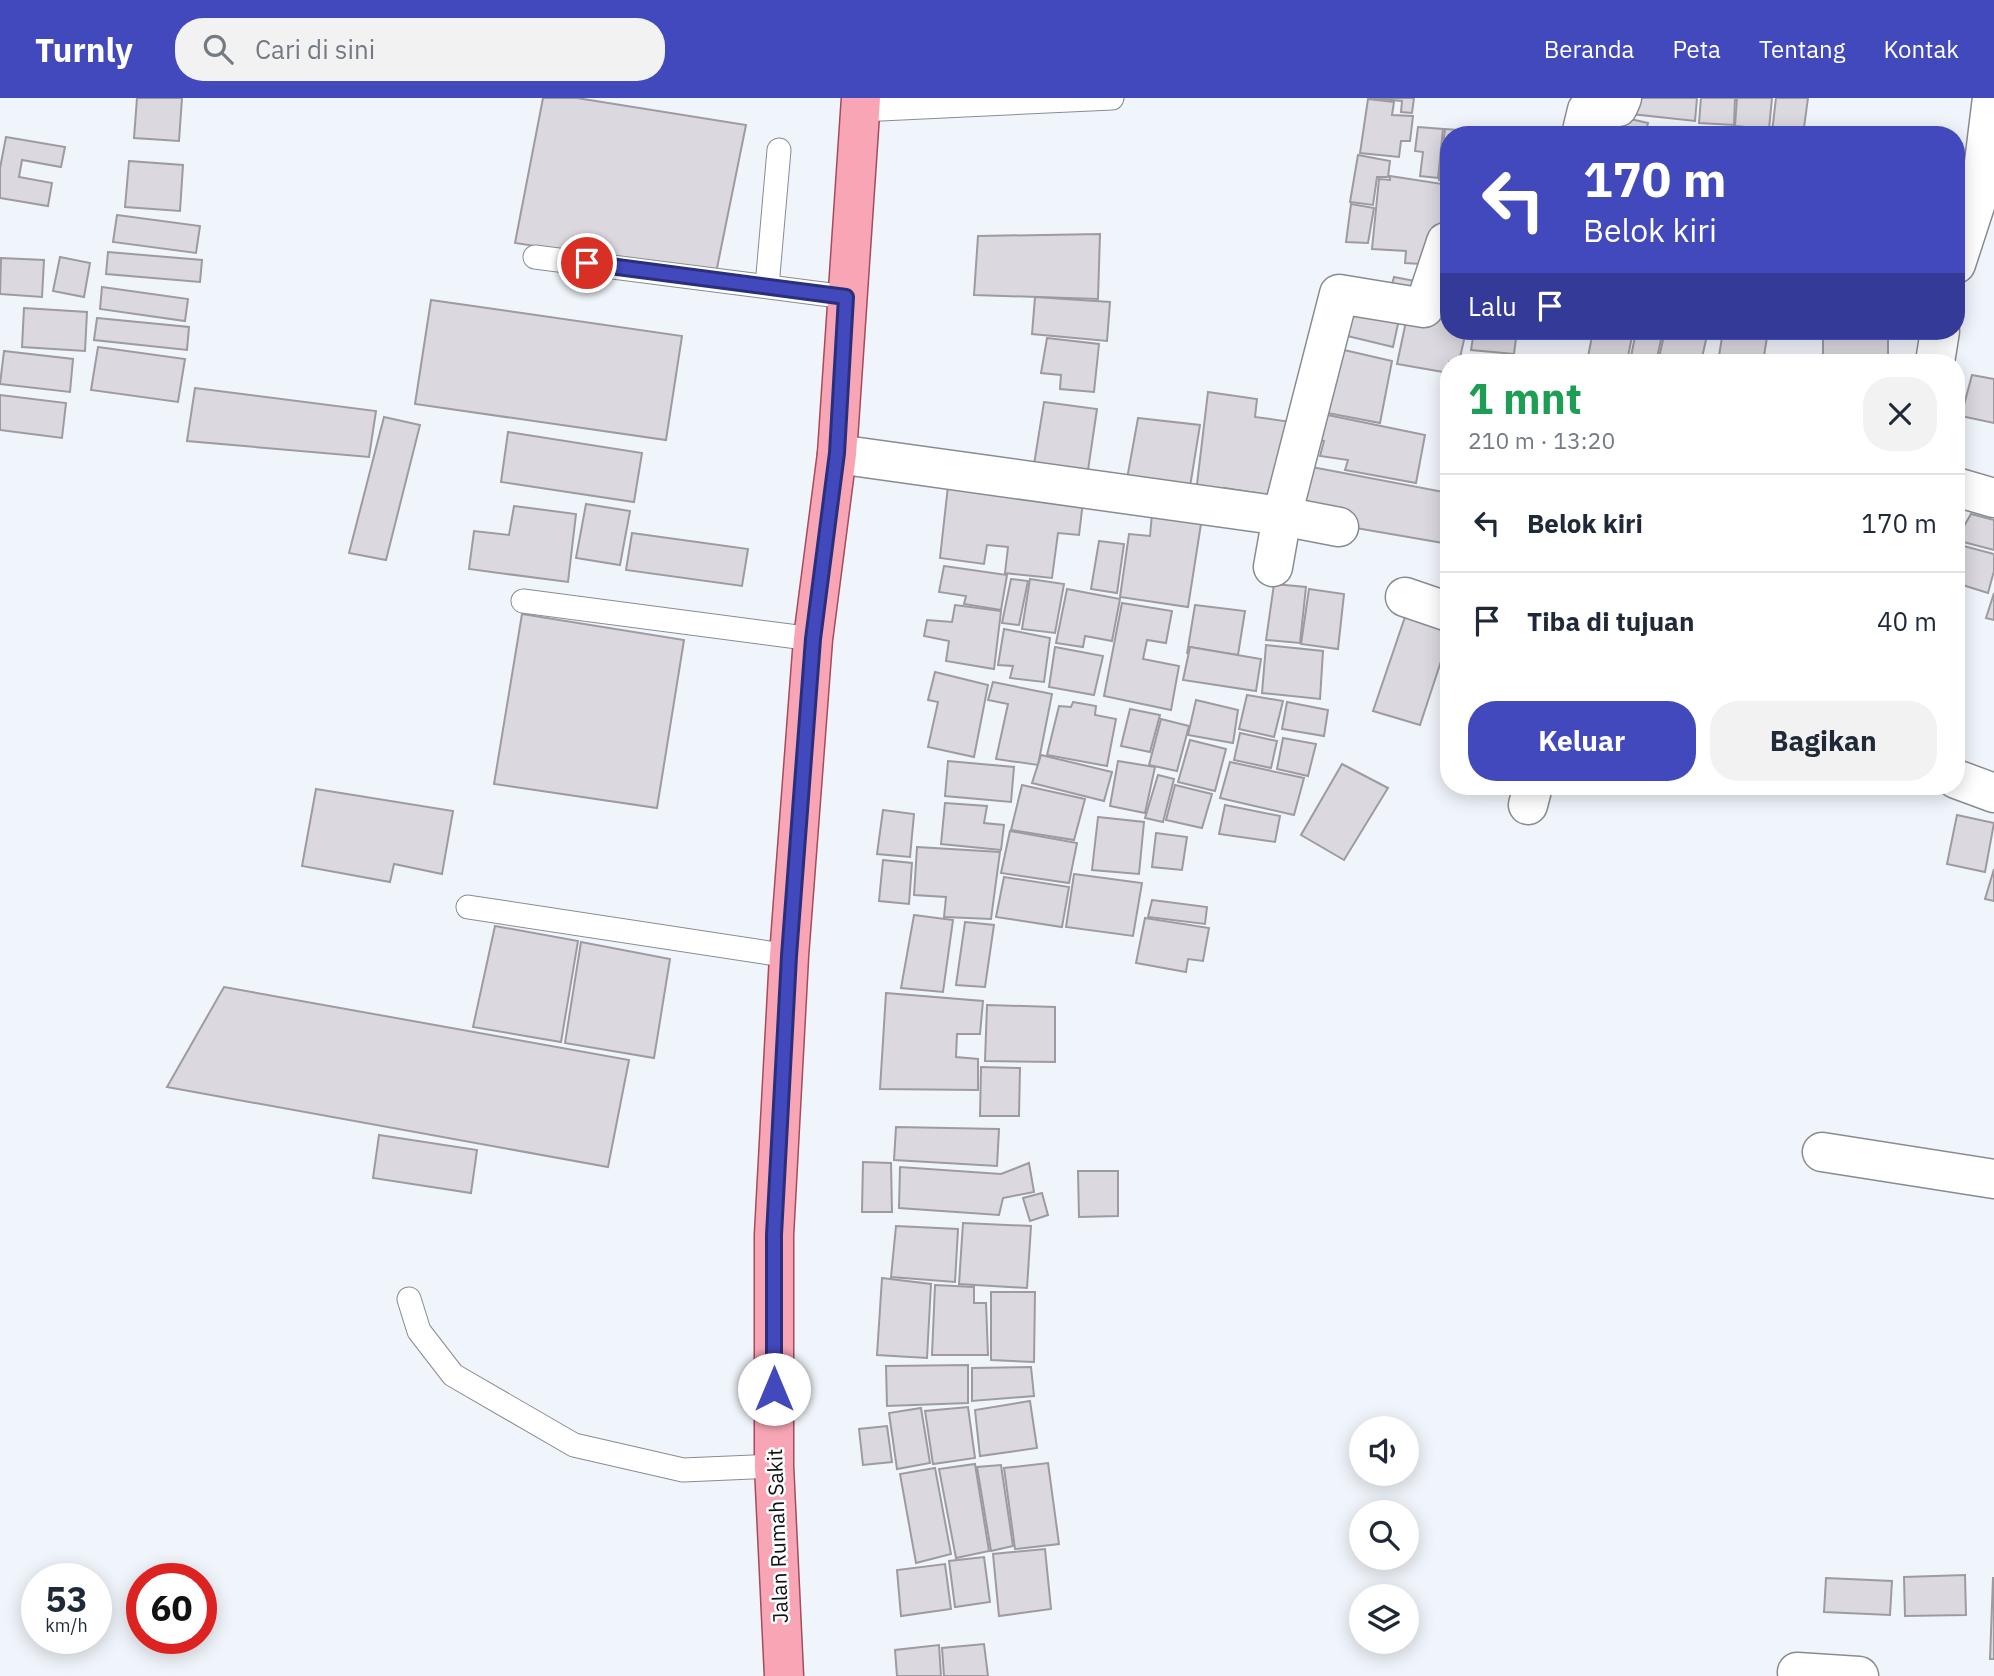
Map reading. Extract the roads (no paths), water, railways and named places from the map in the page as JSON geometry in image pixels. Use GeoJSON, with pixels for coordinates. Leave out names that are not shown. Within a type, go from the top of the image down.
{"type":"FeatureCollection","features":[{"type":"Feature","properties":{"kind":"main road","name":"Jalan Rumah Sakit"},"geometry":{"type":"LineString","coordinates":[[784,1676],[774,1466],[774,1235],[789,956],[813,639],[837,453],[860,104]]}},
{"type":"Feature","properties":{"kind":"street"},"geometry":{"type":"LineString","coordinates":[[1583,126],[1587,110],[1618,107],[1622,98]]}},
{"type":"Feature","properties":{"kind":"street"},"geometry":{"type":"LineString","coordinates":[[1965,236],[1981,187],[1992,98]]}},
{"type":"Feature","properties":{"kind":"street"},"geometry":{"type":"LineString","coordinates":[[1273,567],[1282,516],[1339,294],[1424,308],[1440,260]]}},
{"type":"Feature","properties":{"kind":"street"},"geometry":{"type":"LineString","coordinates":[[837,453],[1282,516],[1339,527]]}},
{"type":"Feature","properties":{"kind":"street"},"geometry":{"type":"LineString","coordinates":[[1965,490],[1994,498]]}},
{"type":"Feature","properties":{"kind":"street"},"geometry":{"type":"LineString","coordinates":[[1405,597],[1440,609]]}},
{"type":"Feature","properties":{"kind":"street"},"geometry":{"type":"LineString","coordinates":[[1965,782],[1994,793]]}},
{"type":"Feature","properties":{"kind":"street"},"geometry":{"type":"LineString","coordinates":[[1822,1152],[1994,1179]]}},
{"type":"Feature","properties":{"kind":"street"},"geometry":{"type":"LineString","coordinates":[[1797,1672],[1858,1676]]}},
{"type":"Feature","properties":{"kind":"lane"},"geometry":{"type":"LineString","coordinates":[[860,104],[1112,98]]}},
{"type":"Feature","properties":{"kind":"lane"},"geometry":{"type":"LineString","coordinates":[[767,286],[779,150]]}},
{"type":"Feature","properties":{"kind":"lane"},"geometry":{"type":"LineString","coordinates":[[535,257],[846,297]]}},
{"type":"Feature","properties":{"kind":"lane"},"geometry":{"type":"LineString","coordinates":[[523,601],[813,639]]}},
{"type":"Feature","properties":{"kind":"lane"},"geometry":{"type":"LineString","coordinates":[[468,907],[789,956]]}},
{"type":"Feature","properties":{"kind":"lane"},"geometry":{"type":"LineString","coordinates":[[409,1299],[419,1331],[453,1375],[574,1445],[683,1470],[774,1466]]}}]}
